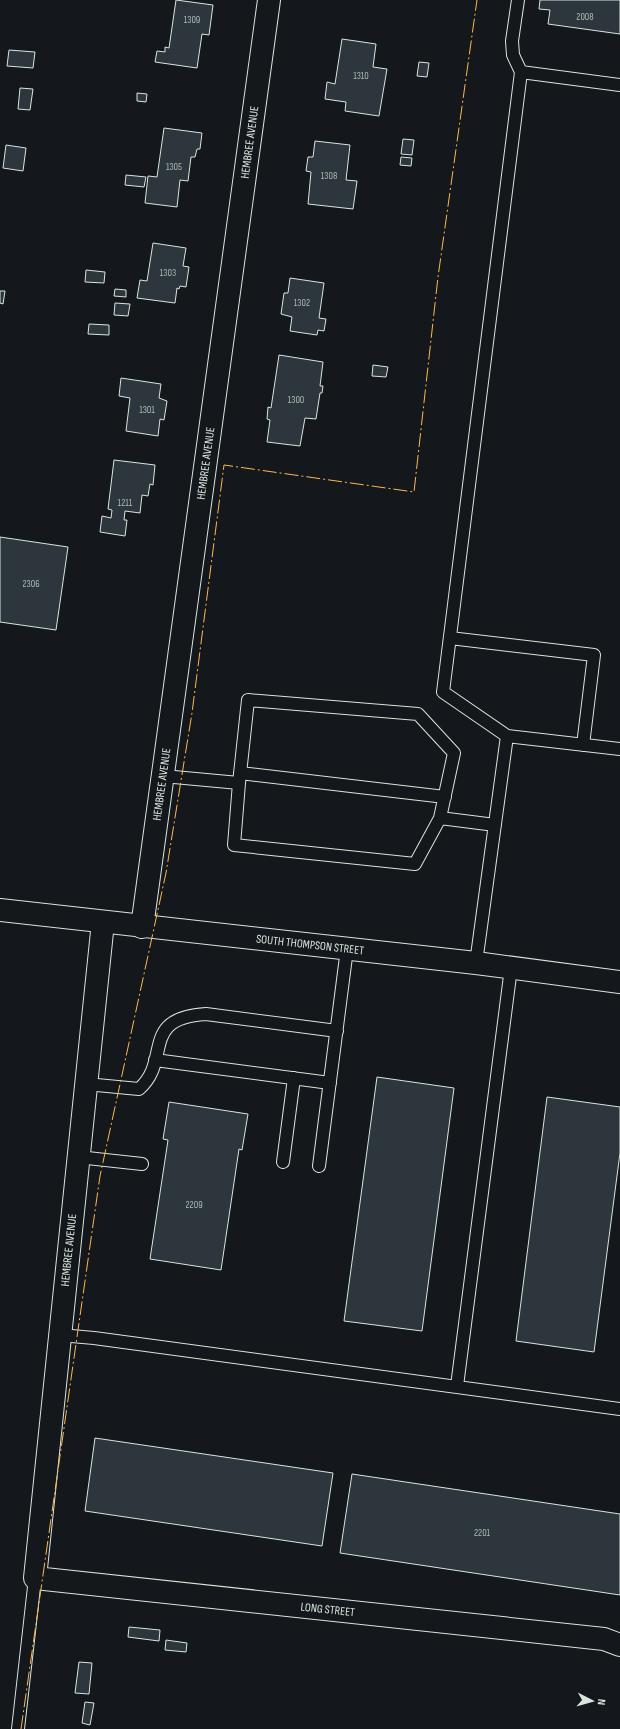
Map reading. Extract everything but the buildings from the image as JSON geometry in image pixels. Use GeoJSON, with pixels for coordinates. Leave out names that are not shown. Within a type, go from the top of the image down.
{"type":"FeatureCollection","features":[{"type":"Feature","properties":{"kind":"main road","name":"HEMBREE AVENUE"},"geometry":{"type":"LineString","coordinates":[[142,927],[269,0]]}},
{"type":"Feature","properties":{"kind":"main road","name":"SOUTH THOMPSON STREET"},"geometry":{"type":"LineString","coordinates":[[0,910],[476,963],[620,982]]}},
{"type":"Feature","properties":{"kind":"main road","name":"HEMBREE AVENUE"},"geometry":{"type":"LineString","coordinates":[[35,1578],[103,922]]}},
{"type":"Feature","properties":{"kind":"main road","name":"LONG STREET"},"geometry":{"type":"LineString","coordinates":[[35,1578],[604,1639],[620,1645]]}},
{"type":"Feature","properties":{"kind":"lane"},"geometry":{"type":"LineString","coordinates":[[518,0],[512,41],[513,56],[521,72],[443,692],[507,736],[620,749]]}},
{"type":"Feature","properties":{"kind":"lane"},"geometry":{"type":"LineString","coordinates":[[521,72],[620,85]]}},
{"type":"Feature","properties":{"kind":"lane"},"geometry":{"type":"LineString","coordinates":[[450,638],[594,655],[583,745]]}},
{"type":"Feature","properties":{"kind":"lane"},"geometry":{"type":"LineString","coordinates":[[248,700],[418,714],[454,753],[446,797],[440,818],[415,864],[234,845],[239,778],[248,700]]}},
{"type":"Feature","properties":{"kind":"lane"},"geometry":{"type":"LineString","coordinates":[[476,963],[507,736]]}},
{"type":"Feature","properties":{"kind":"lane"},"geometry":{"type":"LineString","coordinates":[[163,776],[239,778],[446,797]]}},
{"type":"Feature","properties":{"kind":"lane"},"geometry":{"type":"LineString","coordinates":[[440,818],[495,825]]}},
{"type":"Feature","properties":{"kind":"lane"},"geometry":{"type":"LineString","coordinates":[[319,1166],[347,949]]}},
{"type":"Feature","properties":{"kind":"lane"},"geometry":{"type":"LineString","coordinates":[[457,1386],[511,968]]}},
{"type":"Feature","properties":{"kind":"lane"},"geometry":{"type":"LineString","coordinates":[[86,1084],[139,1089],[148,1081],[153,1072],[159,1040],[166,1030],[177,1020],[192,1015],[206,1014],[337,1031]]}},
{"type":"Feature","properties":{"kind":"lane"},"geometry":{"type":"LineString","coordinates":[[155,1060],[330,1083]]}},
{"type":"Feature","properties":{"kind":"lane"},"geometry":{"type":"LineString","coordinates":[[282,1162],[294,1078]]}},
{"type":"Feature","properties":{"kind":"lane"},"geometry":{"type":"LineString","coordinates":[[78,1157],[142,1164]]}},
{"type":"Feature","properties":{"kind":"lane"},"geometry":{"type":"LineString","coordinates":[[60,1335],[457,1386],[620,1409]]}},
{"type":"Feature","properties":{"kind":"lane"},"geometry":{"type":"LineString","coordinates":[[18,1729],[35,1578]]}},
{"type":"Feature","properties":{"kind":"power"},"geometry":{"type":"LineString","coordinates":[[21,1729],[100,1176],[166,873],[192,713],[224,465],[414,492],[438,277],[477,0]]}}]}
